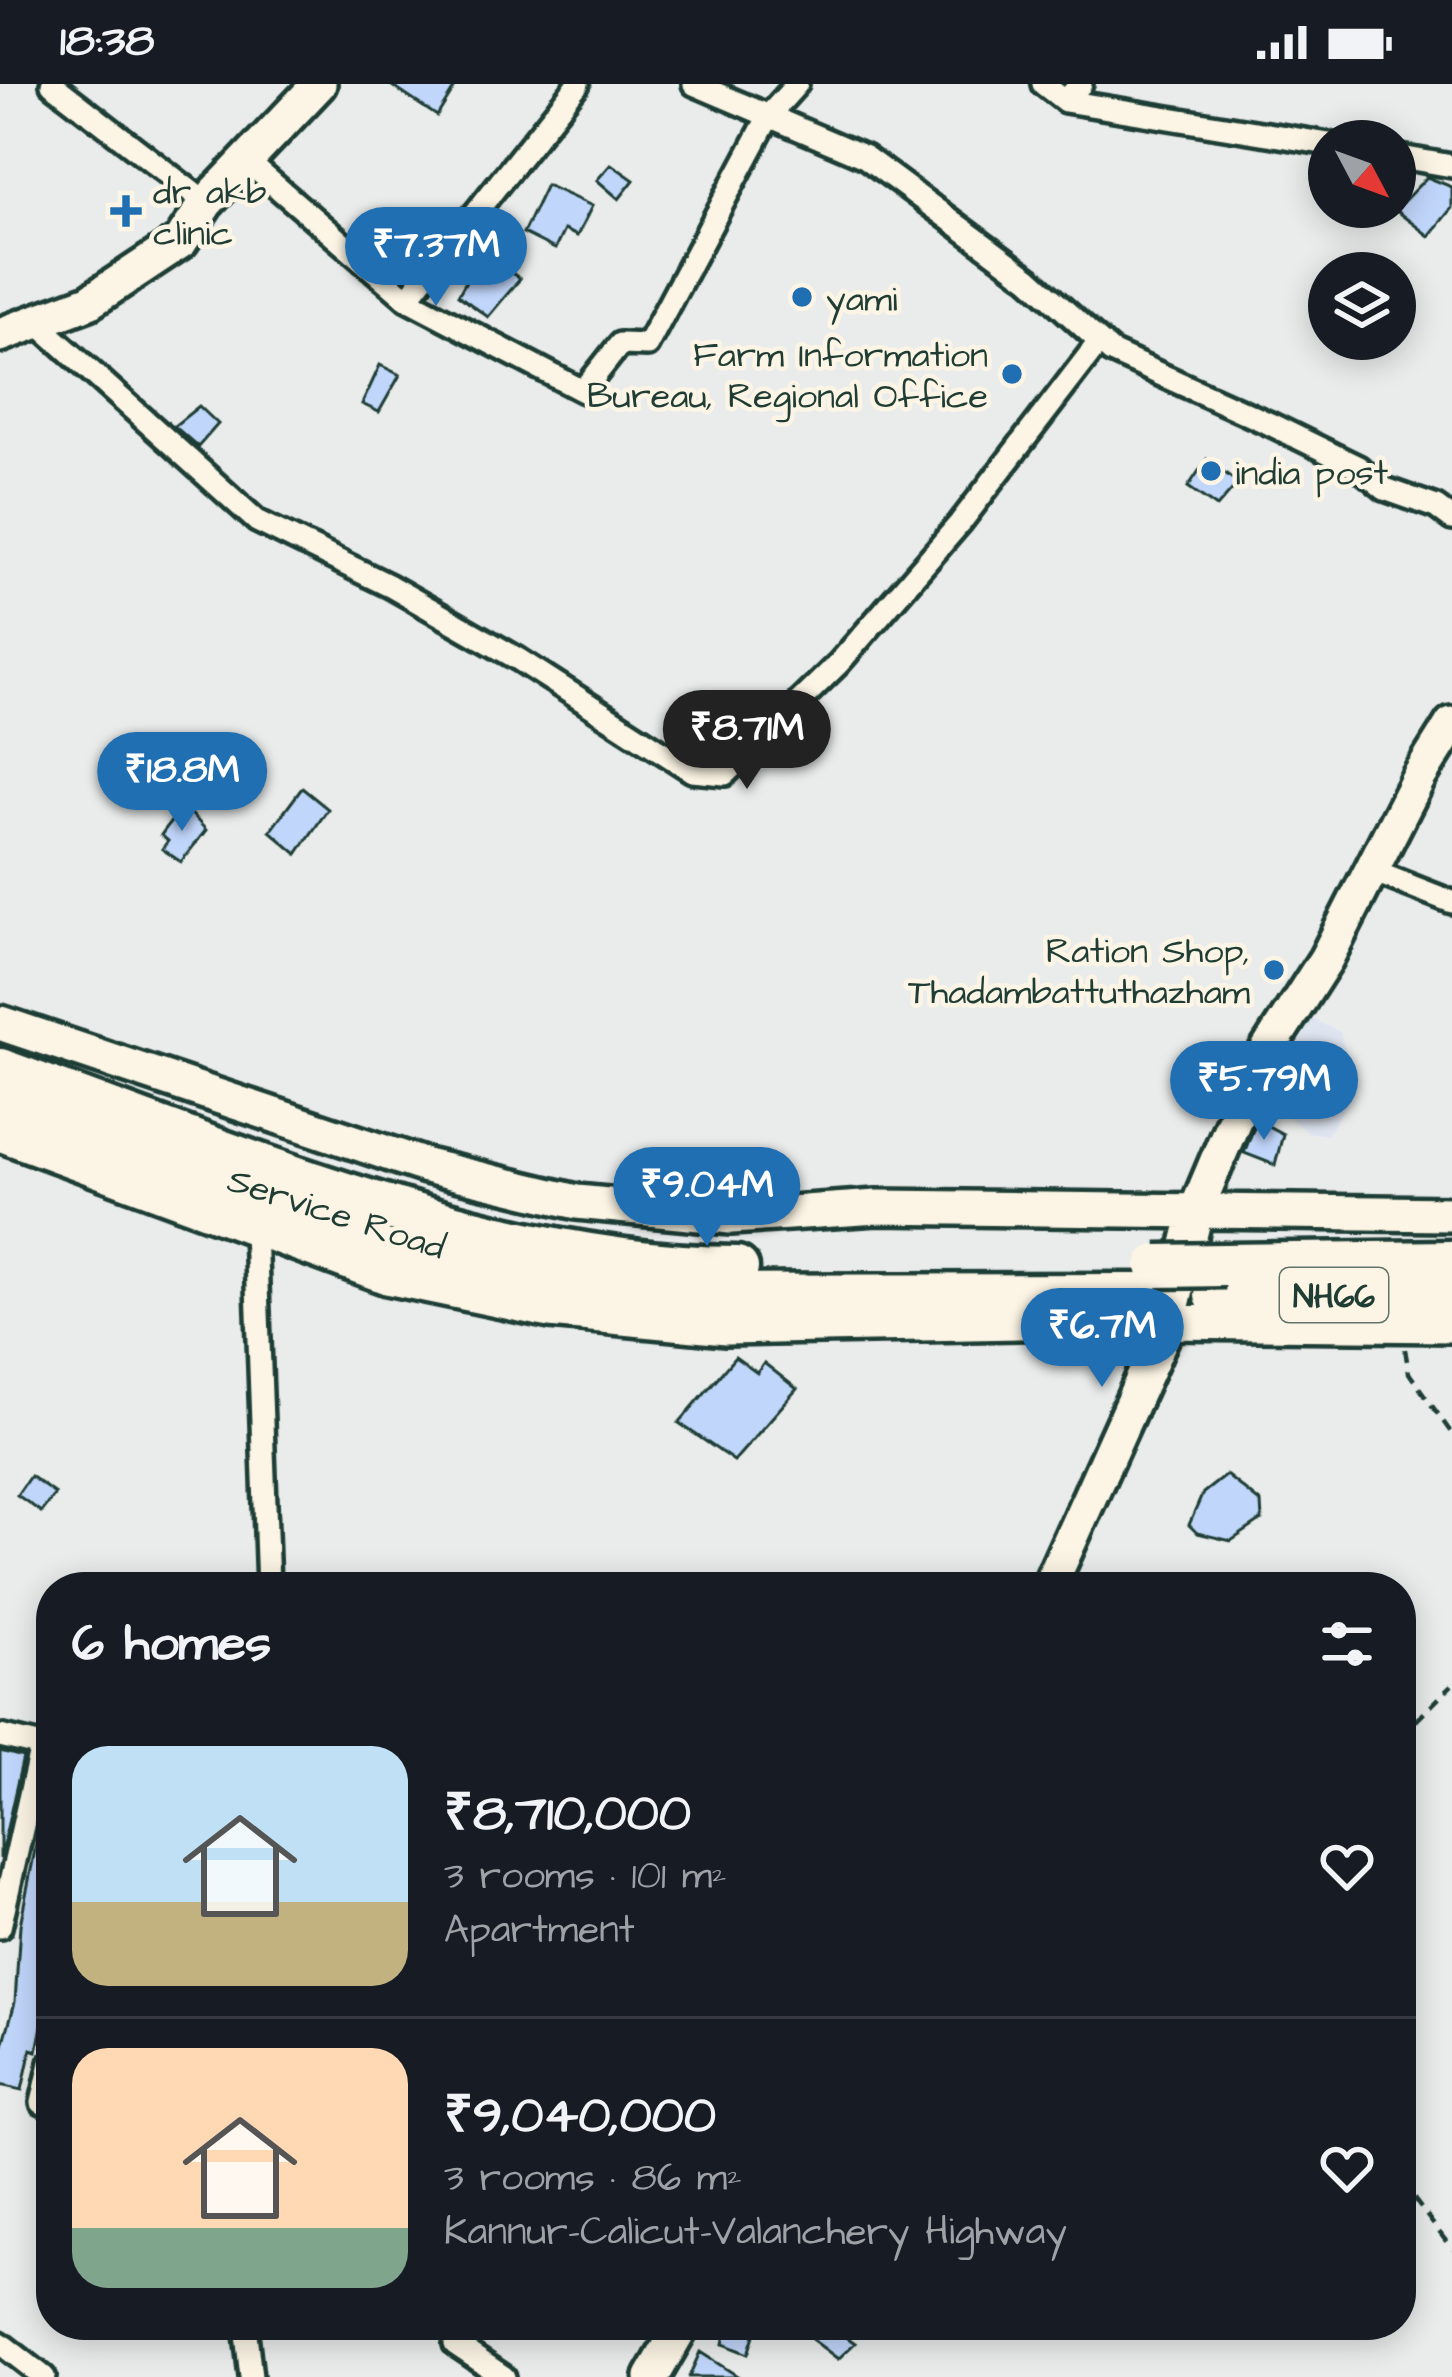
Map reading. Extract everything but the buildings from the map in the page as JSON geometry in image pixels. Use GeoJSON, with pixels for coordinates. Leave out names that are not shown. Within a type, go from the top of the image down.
{"type":"FeatureCollection","features":[{"type":"Feature","properties":{"kind":"highway","name":"NH66"},"geometry":{"type":"LineString","coordinates":[[0,1070],[360,1198],[545,1246],[695,1268],[1162,1294]]}},
{"type":"Feature","properties":{"kind":"highway","name":"NH66"},"geometry":{"type":"LineString","coordinates":[[0,1109],[392,1254],[680,1296],[1162,1294],[1220,1280],[1452,1262]]}},
{"type":"Feature","properties":{"kind":"highway","name":"NH66"},"geometry":{"type":"LineString","coordinates":[[1220,1280],[1452,1294]]}},
{"type":"Feature","properties":{"kind":"street"},"geometry":{"type":"LineString","coordinates":[[52,84],[206,203]]}},
{"type":"Feature","properties":{"kind":"street"},"geometry":{"type":"LineString","coordinates":[[0,335],[89,302],[181,242],[206,203],[249,163],[319,84]]}},
{"type":"Feature","properties":{"kind":"street"},"geometry":{"type":"LineString","coordinates":[[407,299],[578,84]]}},
{"type":"Feature","properties":{"kind":"street"},"geometry":{"type":"LineString","coordinates":[[694,84],[865,157],[1029,278],[1100,342],[1358,467],[1385,489],[1436,507],[1452,520]]}},
{"type":"Feature","properties":{"kind":"street"},"geometry":{"type":"LineString","coordinates":[[249,163],[407,299],[583,391],[620,344],[647,345],[770,114],[797,84]]}},
{"type":"Feature","properties":{"kind":"street"},"geometry":{"type":"LineString","coordinates":[[1043,84],[1065,101],[1308,141]]}},
{"type":"Feature","properties":{"kind":"street"},"geometry":{"type":"LineString","coordinates":[[1065,101],[1082,84]]}},
{"type":"Feature","properties":{"kind":"street"},"geometry":{"type":"LineString","coordinates":[[1416,160],[1452,166]]}},
{"type":"Feature","properties":{"kind":"street"},"geometry":{"type":"LineString","coordinates":[[35,322],[257,520],[518,658],[692,771],[725,773],[839,663],[960,523],[1100,342]]}},
{"type":"Feature","properties":{"kind":"street"},"geometry":{"type":"LineString","coordinates":[[1054,1572],[1256,1068],[1326,959],[1452,724]]}},
{"type":"Feature","properties":{"kind":"street"},"geometry":{"type":"LineString","coordinates":[[1370,870],[1452,902]]}},
{"type":"Feature","properties":{"kind":"street"},"geometry":{"type":"LineString","coordinates":[[0,1023],[427,1166],[577,1202],[731,1217],[877,1207],[1452,1214]]}},
{"type":"Feature","properties":{"kind":"street","name":"Service Road"},"geometry":{"type":"LineString","coordinates":[[0,1134],[387,1277],[550,1311],[726,1328],[1162,1294],[1401,1326],[1452,1325]]}},
{"type":"Feature","properties":{"kind":"street"},"geometry":{"type":"LineString","coordinates":[[255,1230],[267,1572]]}},
{"type":"Feature","properties":{"kind":"street"},"geometry":{"type":"LineString","coordinates":[[0,1736],[36,1745]]}},
{"type":"Feature","properties":{"kind":"street"},"geometry":{"type":"LineString","coordinates":[[0,1928],[36,1786]]}},
{"type":"Feature","properties":{"kind":"street"},"geometry":{"type":"LineString","coordinates":[[247,2340],[251,2377]]}},
{"type":"Feature","properties":{"kind":"street"},"geometry":{"type":"LineString","coordinates":[[652,2377],[673,2340]]}},
{"type":"Feature","properties":{"kind":"street"},"geometry":{"type":"LineString","coordinates":[[0,2343],[44,2377]]}},
{"type":"Feature","properties":{"kind":"street"},"geometry":{"type":"LineString","coordinates":[[455,2344],[504,2377]]}},
{"type":"Feature","properties":{"kind":"path"},"geometry":{"type":"LineString","coordinates":[[1401,1326],[1409,1373],[1452,1434]]}},
{"type":"Feature","properties":{"kind":"path"},"geometry":{"type":"LineString","coordinates":[[1416,1721],[1452,1685]]}},
{"type":"Feature","properties":{"kind":"path"},"geometry":{"type":"LineString","coordinates":[[1416,2202],[1452,2249]]}},
{"type":"Feature","properties":{"kind":"shaded area"},"geometry":{"type":"Polygon","coordinates":[[[1297,1012],[1340,1032],[1356,1089],[1327,1135],[1308,1132],[1257,1094],[1297,1012]]]}},
{"type":"Feature","properties":{"kind":"place","name":"dr akb clinic"},"geometry":{"type":"Point","coordinates":[126,211]}},
{"type":"Feature","properties":{"kind":"place","name":"yami"},"geometry":{"type":"Point","coordinates":[802,297]}},
{"type":"Feature","properties":{"kind":"place","name":"Farm Information Bureau, Regional Office"},"geometry":{"type":"Point","coordinates":[1012,374]}},
{"type":"Feature","properties":{"kind":"place","name":"india post"},"geometry":{"type":"Point","coordinates":[1211,471]}},
{"type":"Feature","properties":{"kind":"place","name":"Ration Shop, Thadambattuthazham"},"geometry":{"type":"Point","coordinates":[1274,970]}}]}
